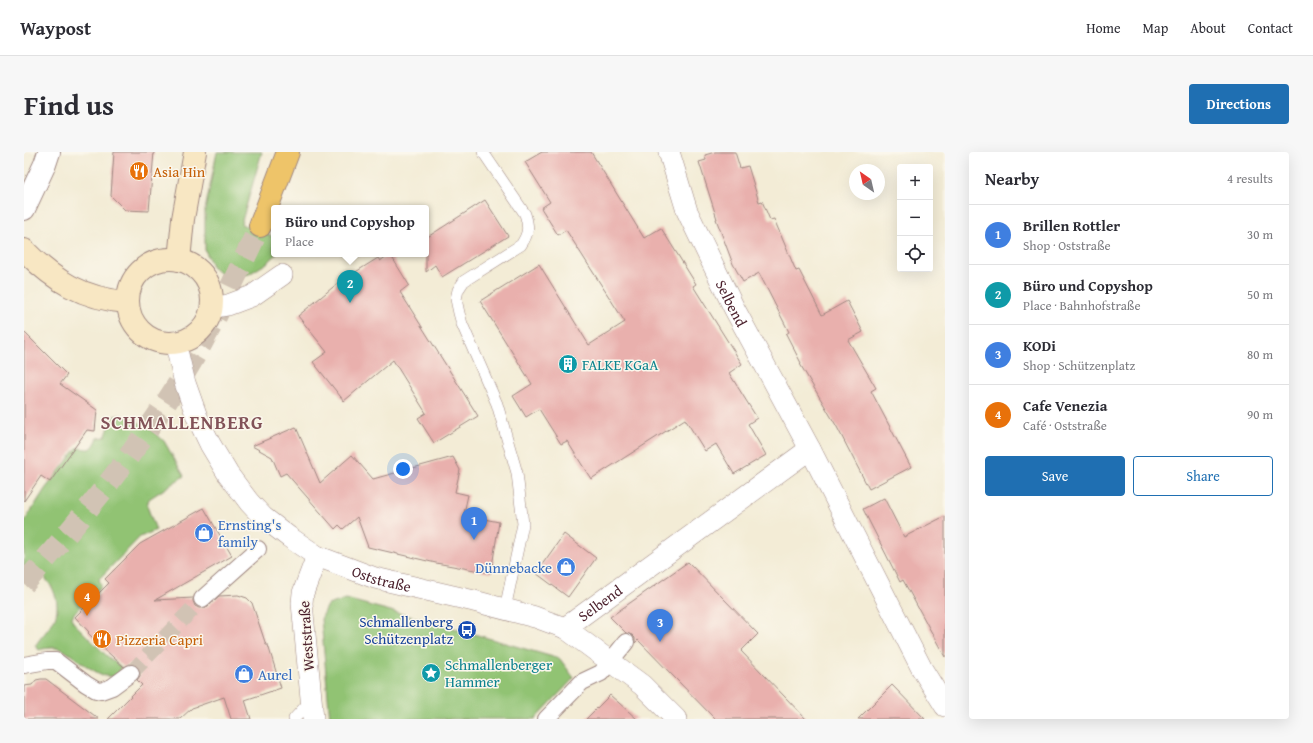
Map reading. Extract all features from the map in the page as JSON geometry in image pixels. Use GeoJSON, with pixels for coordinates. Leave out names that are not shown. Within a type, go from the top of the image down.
{"type":"FeatureCollection","features":[{"type":"Feature","properties":{"kind":"main road"},"geometry":{"type":"LineString","coordinates":[[179,260],[183,220],[195,152]]}},
{"type":"Feature","properties":{"kind":"main road"},"geometry":{"type":"LineString","coordinates":[[260,226],[288,152]]}},
{"type":"Feature","properties":{"kind":"main road"},"geometry":{"type":"LineString","coordinates":[[24,250],[51,275],[88,296],[110,301],[127,302]]}},
{"type":"Feature","properties":{"kind":"main road"},"geometry":{"type":"LineString","coordinates":[[167,258],[179,260],[191,264],[201,272],[208,283],[212,295],[211,308],[207,320],[199,331],[188,339],[175,342],[160,342],[147,336],[136,326],[130,314],[127,302],[129,289],[135,276],[144,267],[155,261],[167,258]]}},
{"type":"Feature","properties":{"kind":"street"},"geometry":{"type":"LineString","coordinates":[[24,208],[45,164],[49,152]]}},
{"type":"Feature","properties":{"kind":"street","name":"Selbend"},"geometry":{"type":"LineString","coordinates":[[669,152],[687,211],[734,308],[810,448],[922,668],[945,706]]}},
{"type":"Feature","properties":{"kind":"street"},"geometry":{"type":"LineString","coordinates":[[211,308],[228,305],[252,296],[282,276]]}},
{"type":"Feature","properties":{"kind":"street","name":"Oststraße"},"geometry":{"type":"LineString","coordinates":[[175,342],[185,383],[197,417],[210,444],[228,474],[246,497],[263,517],[289,537],[317,556],[375,578],[505,609],[535,617],[564,628],[642,685],[676,719]]}},
{"type":"Feature","properties":{"kind":"street","name":"Selbend"},"geometry":{"type":"LineString","coordinates":[[564,628],[810,448]]}},
{"type":"Feature","properties":{"kind":"street"},"geometry":{"type":"LineString","coordinates":[[202,599],[258,549]]}},
{"type":"Feature","properties":{"kind":"street","name":"Weststraße"},"geometry":{"type":"LineString","coordinates":[[312,710],[302,603],[303,593],[317,556]]}},
{"type":"Feature","properties":{"kind":"street"},"geometry":{"type":"LineString","coordinates":[[546,719],[582,682],[600,674],[626,642]]}},
{"type":"Feature","properties":{"kind":"street"},"geometry":{"type":"LineString","coordinates":[[24,665],[56,661],[86,684],[96,690],[101,691],[112,687],[131,673]]}},
{"type":"Feature","properties":{"kind":"lane"},"geometry":{"type":"LineString","coordinates":[[483,152],[525,214],[528,225],[526,237],[521,245],[464,281],[458,290],[456,299],[462,324],[497,404],[517,473],[524,524],[505,609]]}},
{"type":"Feature","properties":{"kind":"lane"},"geometry":{"type":"LineString","coordinates":[[294,719],[312,710]]}},
{"type":"Feature","properties":{"kind":"green space"},"geometry":{"type":"Polygon","coordinates":[[[217,152],[262,152],[241,224],[271,236],[271,257],[274,257],[249,274],[225,277],[213,268],[205,250],[205,210],[217,152]]]}},
{"type":"Feature","properties":{"kind":"green space"},"geometry":{"type":"Polygon","coordinates":[[[120,415],[147,426],[164,441],[184,476],[149,499],[147,506],[156,530],[140,537],[99,579],[101,584],[100,588],[75,612],[72,617],[73,622],[106,655],[121,667],[117,674],[110,677],[93,670],[61,649],[50,648],[39,650],[35,646],[51,626],[55,618],[57,602],[55,593],[46,579],[39,573],[24,566],[24,522],[45,489],[77,448],[92,448],[98,438],[105,437],[114,416],[120,415]]]}},
{"type":"Feature","properties":{"kind":"green space"},"geometry":{"type":"Polygon","coordinates":[[[346,599],[560,659],[574,678],[535,719],[330,719],[321,619],[328,605],[346,599]]]}},
{"type":"Feature","properties":{"kind":"building"},"geometry":{"type":"Polygon","coordinates":[[[114,152],[154,152],[149,211],[125,210],[111,196],[114,152]]]}},
{"type":"Feature","properties":{"kind":"building"},"geometry":{"type":"Polygon","coordinates":[[[542,152],[591,152],[644,238],[661,228],[696,284],[693,286],[742,364],[729,373],[757,418],[748,424],[766,455],[734,474],[716,444],[705,451],[685,419],[591,479],[567,441],[561,444],[539,409],[526,417],[513,396],[532,384],[480,301],[539,264],[589,345],[625,322],[566,230],[558,235],[541,208],[550,202],[525,162],[542,152]]]}},
{"type":"Feature","properties":{"kind":"building"},"geometry":{"type":"Polygon","coordinates":[[[715,152],[735,152],[740,168],[748,166],[759,202],[762,201],[770,220],[774,219],[796,271],[799,270],[822,315],[847,301],[863,332],[848,340],[876,388],[871,391],[911,467],[869,489],[837,427],[800,364],[801,363],[786,334],[789,332],[759,273],[743,282],[733,264],[716,219],[699,162],[706,160],[705,155],[715,152]]]}},
{"type":"Feature","properties":{"kind":"building"},"geometry":{"type":"Polygon","coordinates":[[[485,200],[508,236],[442,277],[435,265],[426,272],[426,257],[429,257],[429,236],[485,200]]]}},
{"type":"Feature","properties":{"kind":"building"},"geometry":{"type":"Polygon","coordinates":[[[386,257],[392,257],[409,285],[400,292],[478,416],[434,443],[418,418],[426,413],[393,360],[344,401],[313,362],[327,352],[298,316],[338,283],[378,258],[380,261],[386,257]]]}},
{"type":"Feature","properties":{"kind":"building"},"geometry":{"type":"Polygon","coordinates":[[[24,332],[67,375],[60,384],[97,410],[95,431],[87,430],[50,482],[41,476],[24,501],[24,332]]]}},
{"type":"Feature","properties":{"kind":"building"},"geometry":{"type":"Polygon","coordinates":[[[296,427],[320,483],[352,455],[373,479],[453,457],[460,470],[455,492],[468,495],[464,513],[499,522],[491,573],[436,563],[368,547],[357,517],[343,529],[339,525],[335,529],[286,473],[280,476],[272,457],[252,446],[296,427]]]}},
{"type":"Feature","properties":{"kind":"building"},"geometry":{"type":"Polygon","coordinates":[[[884,498],[904,537],[945,516],[945,657],[903,580],[900,582],[863,509],[884,498]]]}},
{"type":"Feature","properties":{"kind":"building"},"geometry":{"type":"Polygon","coordinates":[[[204,508],[232,556],[155,600],[193,598],[195,606],[204,608],[219,596],[238,595],[247,598],[252,603],[266,645],[268,645],[281,688],[245,700],[251,719],[231,719],[224,697],[192,708],[180,719],[108,719],[142,685],[137,680],[140,676],[140,672],[138,667],[134,664],[124,667],[88,633],[89,632],[75,617],[109,583],[105,579],[140,544],[204,508]]]}},
{"type":"Feature","properties":{"kind":"building"},"geometry":{"type":"Polygon","coordinates":[[[564,534],[596,558],[568,597],[536,573],[564,534]]]}},
{"type":"Feature","properties":{"kind":"building"},"geometry":{"type":"Polygon","coordinates":[[[688,562],[758,634],[741,651],[806,719],[715,719],[638,640],[635,643],[635,638],[626,633],[610,617],[688,562]]]}},
{"type":"Feature","properties":{"kind":"building"},"geometry":{"type":"Polygon","coordinates":[[[46,679],[99,719],[24,719],[24,686],[32,685],[36,680],[46,679]]]}},
{"type":"Feature","properties":{"kind":"building"},"geometry":{"type":"Polygon","coordinates":[[[892,685],[925,719],[858,719],[892,685]]]}},
{"type":"Feature","properties":{"kind":"building"},"geometry":{"type":"Polygon","coordinates":[[[610,695],[637,719],[586,719],[610,695]]]}},
{"type":"Feature","properties":{"kind":"tunnel"},"geometry":{"type":"LineString","coordinates":[[24,584],[70,531],[114,476],[175,389],[202,343],[260,226]]}},
{"type":"Feature","properties":{"kind":"tunnel"},"geometry":{"type":"LineString","coordinates":[[131,673],[202,599]]}},
{"type":"Feature","properties":{"kind":"place","name":"Asia Hin"},"geometry":{"type":"Point","coordinates":[139,171]}},
{"type":"Feature","properties":{"kind":"place","name":"Büro und Copyshop"},"geometry":{"type":"Point","coordinates":[350,303]}},
{"type":"Feature","properties":{"kind":"place","name":"FALKE KGaA"},"geometry":{"type":"Point","coordinates":[568,364]}},
{"type":"Feature","properties":{"kind":"place","name":"Ernsting's family"},"geometry":{"type":"Point","coordinates":[204,533]}},
{"type":"Feature","properties":{"kind":"place","name":"Brillen Rottler"},"geometry":{"type":"Point","coordinates":[474,540]}},
{"type":"Feature","properties":{"kind":"place","name":"Dünnebacke"},"geometry":{"type":"Point","coordinates":[566,567]}},
{"type":"Feature","properties":{"kind":"place","name":"Cafe Venezia"},"geometry":{"type":"Point","coordinates":[87,616]}},
{"type":"Feature","properties":{"kind":"place","name":"Schmallenberg Schützenplatz"},"geometry":{"type":"Point","coordinates":[467,630]}},
{"type":"Feature","properties":{"kind":"place","name":"Pizzeria Capri"},"geometry":{"type":"Point","coordinates":[102,639]}},
{"type":"Feature","properties":{"kind":"place","name":"KODi"},"geometry":{"type":"Point","coordinates":[660,642]}},
{"type":"Feature","properties":{"kind":"place","name":"Schmallenberger Hammer"},"geometry":{"type":"Point","coordinates":[431,673]}},
{"type":"Feature","properties":{"kind":"place","name":"Aurel"},"geometry":{"type":"Point","coordinates":[244,674]}},
{"type":"Feature","properties":{"kind":"district","name":"SCHMALLENBERG"},"geometry":{"type":"Point","coordinates":[182,422]}}]}
